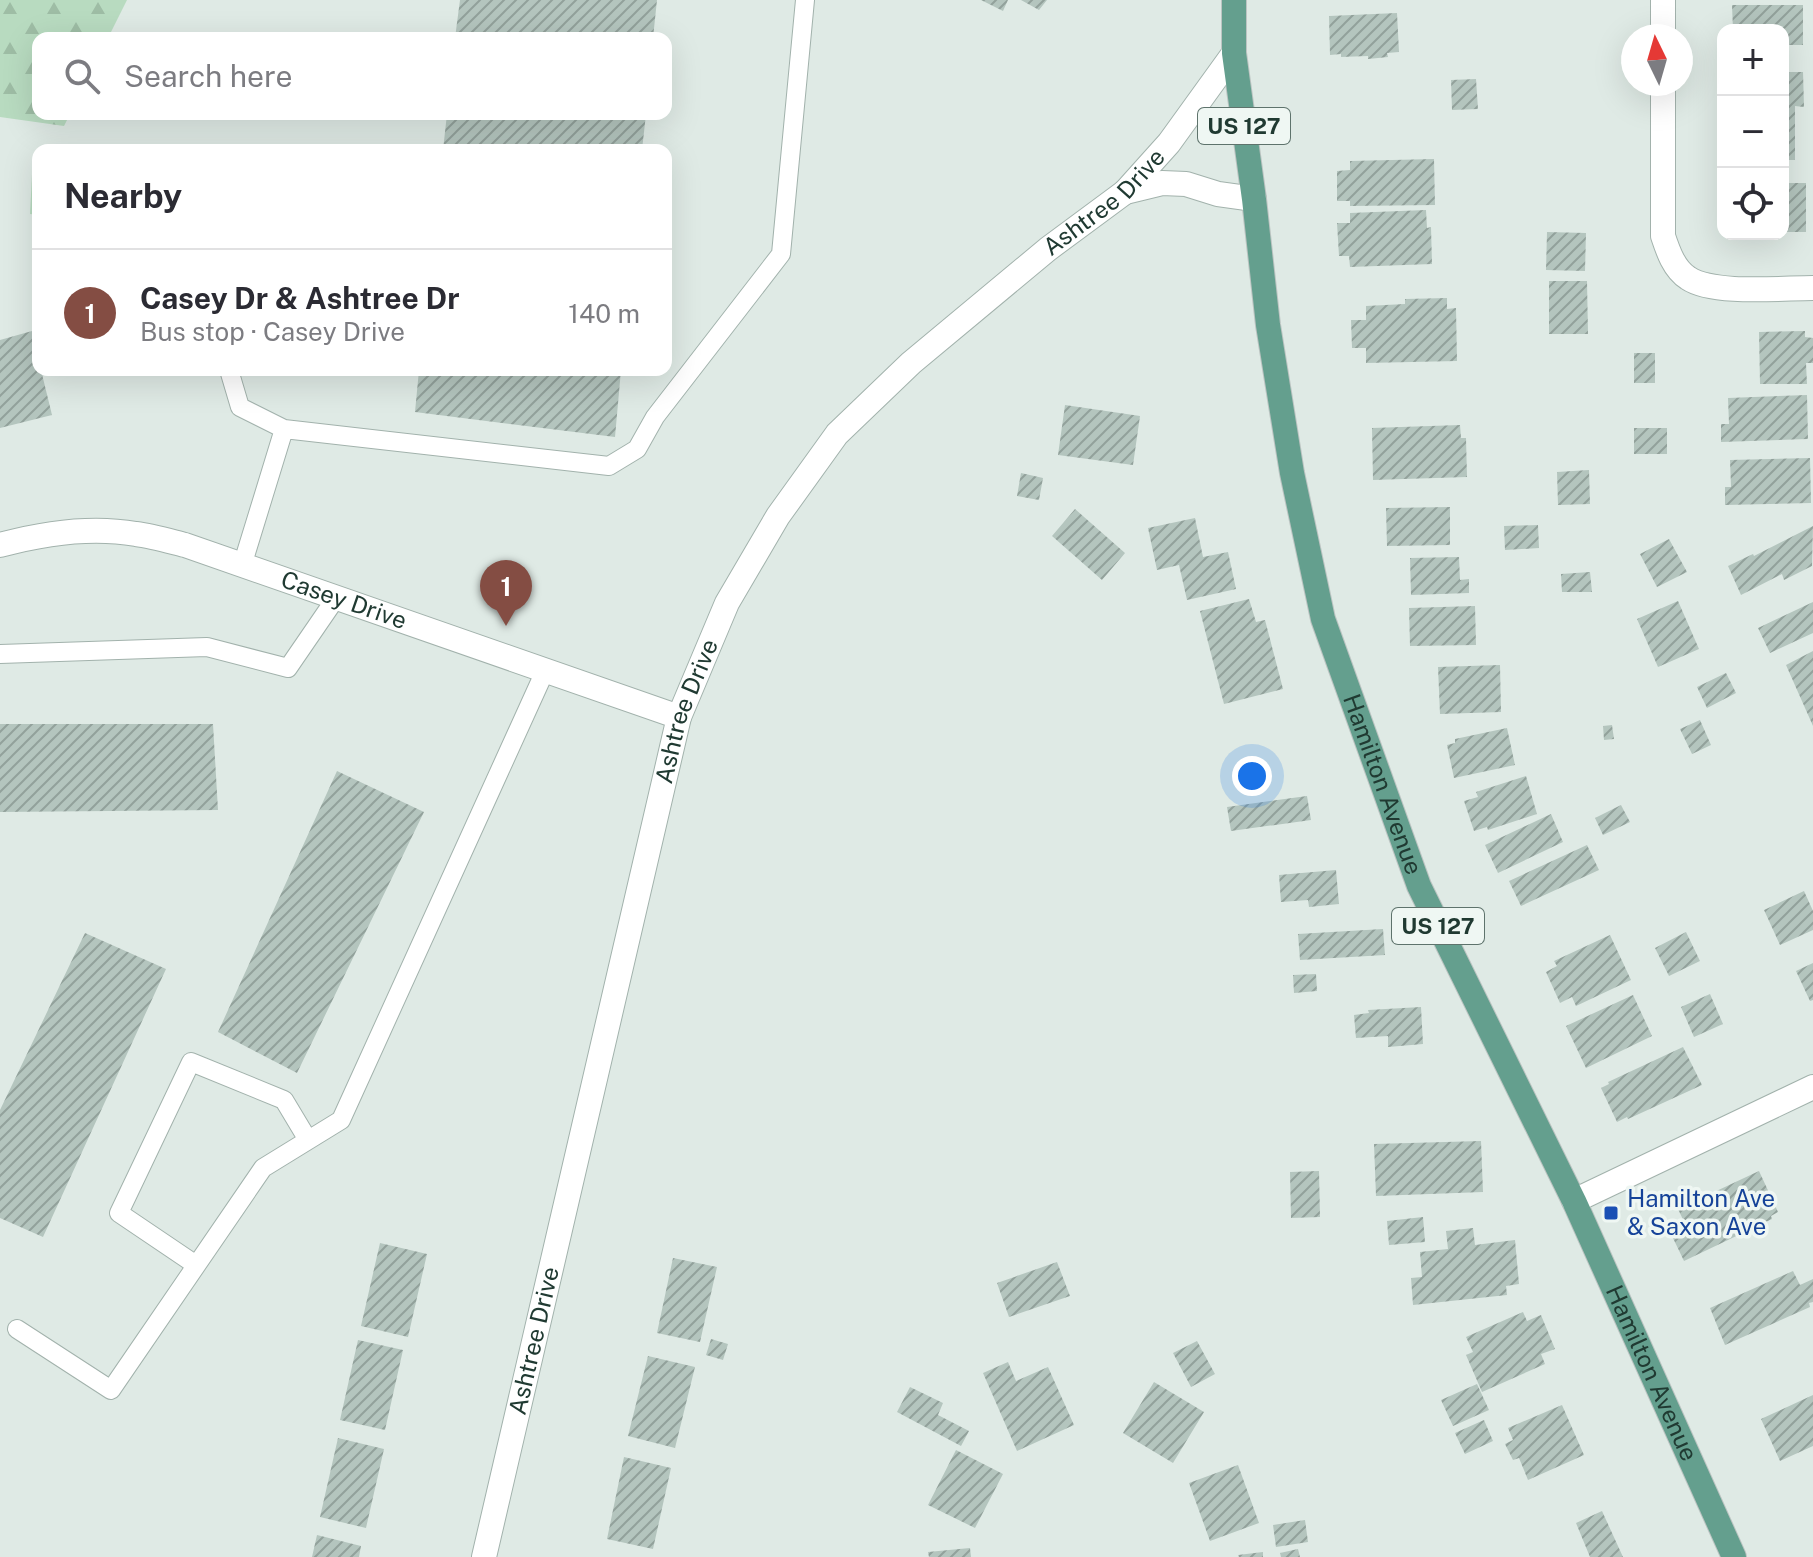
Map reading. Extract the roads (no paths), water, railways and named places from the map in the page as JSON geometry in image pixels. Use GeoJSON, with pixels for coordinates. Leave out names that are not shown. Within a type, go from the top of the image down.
{"type":"FeatureCollection","features":[{"type":"Feature","properties":{"kind":"main road","name":"Hamilton Avenue"},"geometry":{"type":"LineString","coordinates":[[1234,0],[1234,53],[1268,325],[1292,473],[1323,619],[1419,886],[1574,1201],[1734,1557]]}},
{"type":"Feature","properties":{"kind":"street"},"geometry":{"type":"LineString","coordinates":[[1663,0],[1663,24]]}},
{"type":"Feature","properties":{"kind":"street","name":"Ashtree Drive"},"geometry":{"type":"LineString","coordinates":[[484,1557],[679,717],[727,603],[778,516],[837,434],[923,353],[1048,249],[1125,192],[1169,143],[1234,53]]}},
{"type":"Feature","properties":{"kind":"street"},"geometry":{"type":"LineString","coordinates":[[1663,96],[1663,236],[1671,259],[1687,278],[1721,289],[1813,288]]}},
{"type":"Feature","properties":{"kind":"street"},"geometry":{"type":"LineString","coordinates":[[1125,192],[1162,183],[1186,184],[1218,194],[1254,199]]}},
{"type":"Feature","properties":{"kind":"street","name":"Casey Drive"},"geometry":{"type":"LineString","coordinates":[[0,545],[48,534],[83,531],[135,533],[185,545],[679,717]]}},
{"type":"Feature","properties":{"kind":"street"},"geometry":{"type":"LineString","coordinates":[[1574,1201],[1813,1087]]}},
{"type":"Feature","properties":{"kind":"lane"},"geometry":{"type":"LineString","coordinates":[[231,376],[240,407],[284,429],[609,466],[637,449],[655,417],[781,254],[805,0]]}},
{"type":"Feature","properties":{"kind":"lane"},"geometry":{"type":"LineString","coordinates":[[242,566],[284,429]]}},
{"type":"Feature","properties":{"kind":"lane"},"geometry":{"type":"LineString","coordinates":[[0,654],[207,647],[288,668],[336,598]]}},
{"type":"Feature","properties":{"kind":"lane"},"geometry":{"type":"LineString","coordinates":[[17,1329],[111,1390],[263,1168],[341,1120],[545,671]]}},
{"type":"Feature","properties":{"kind":"lane"},"geometry":{"type":"LineString","coordinates":[[196,1265],[119,1213],[191,1062],[284,1100],[308,1140]]}},
{"type":"Feature","properties":{"kind":"place","name":"Casey Dr & Ashtree Dr"},"geometry":{"type":"Point","coordinates":[506,626]}},
{"type":"Feature","properties":{"kind":"place","name":"Hamilton Ave & Saxon Ave"},"geometry":{"type":"Point","coordinates":[1611,1213]}}]}
